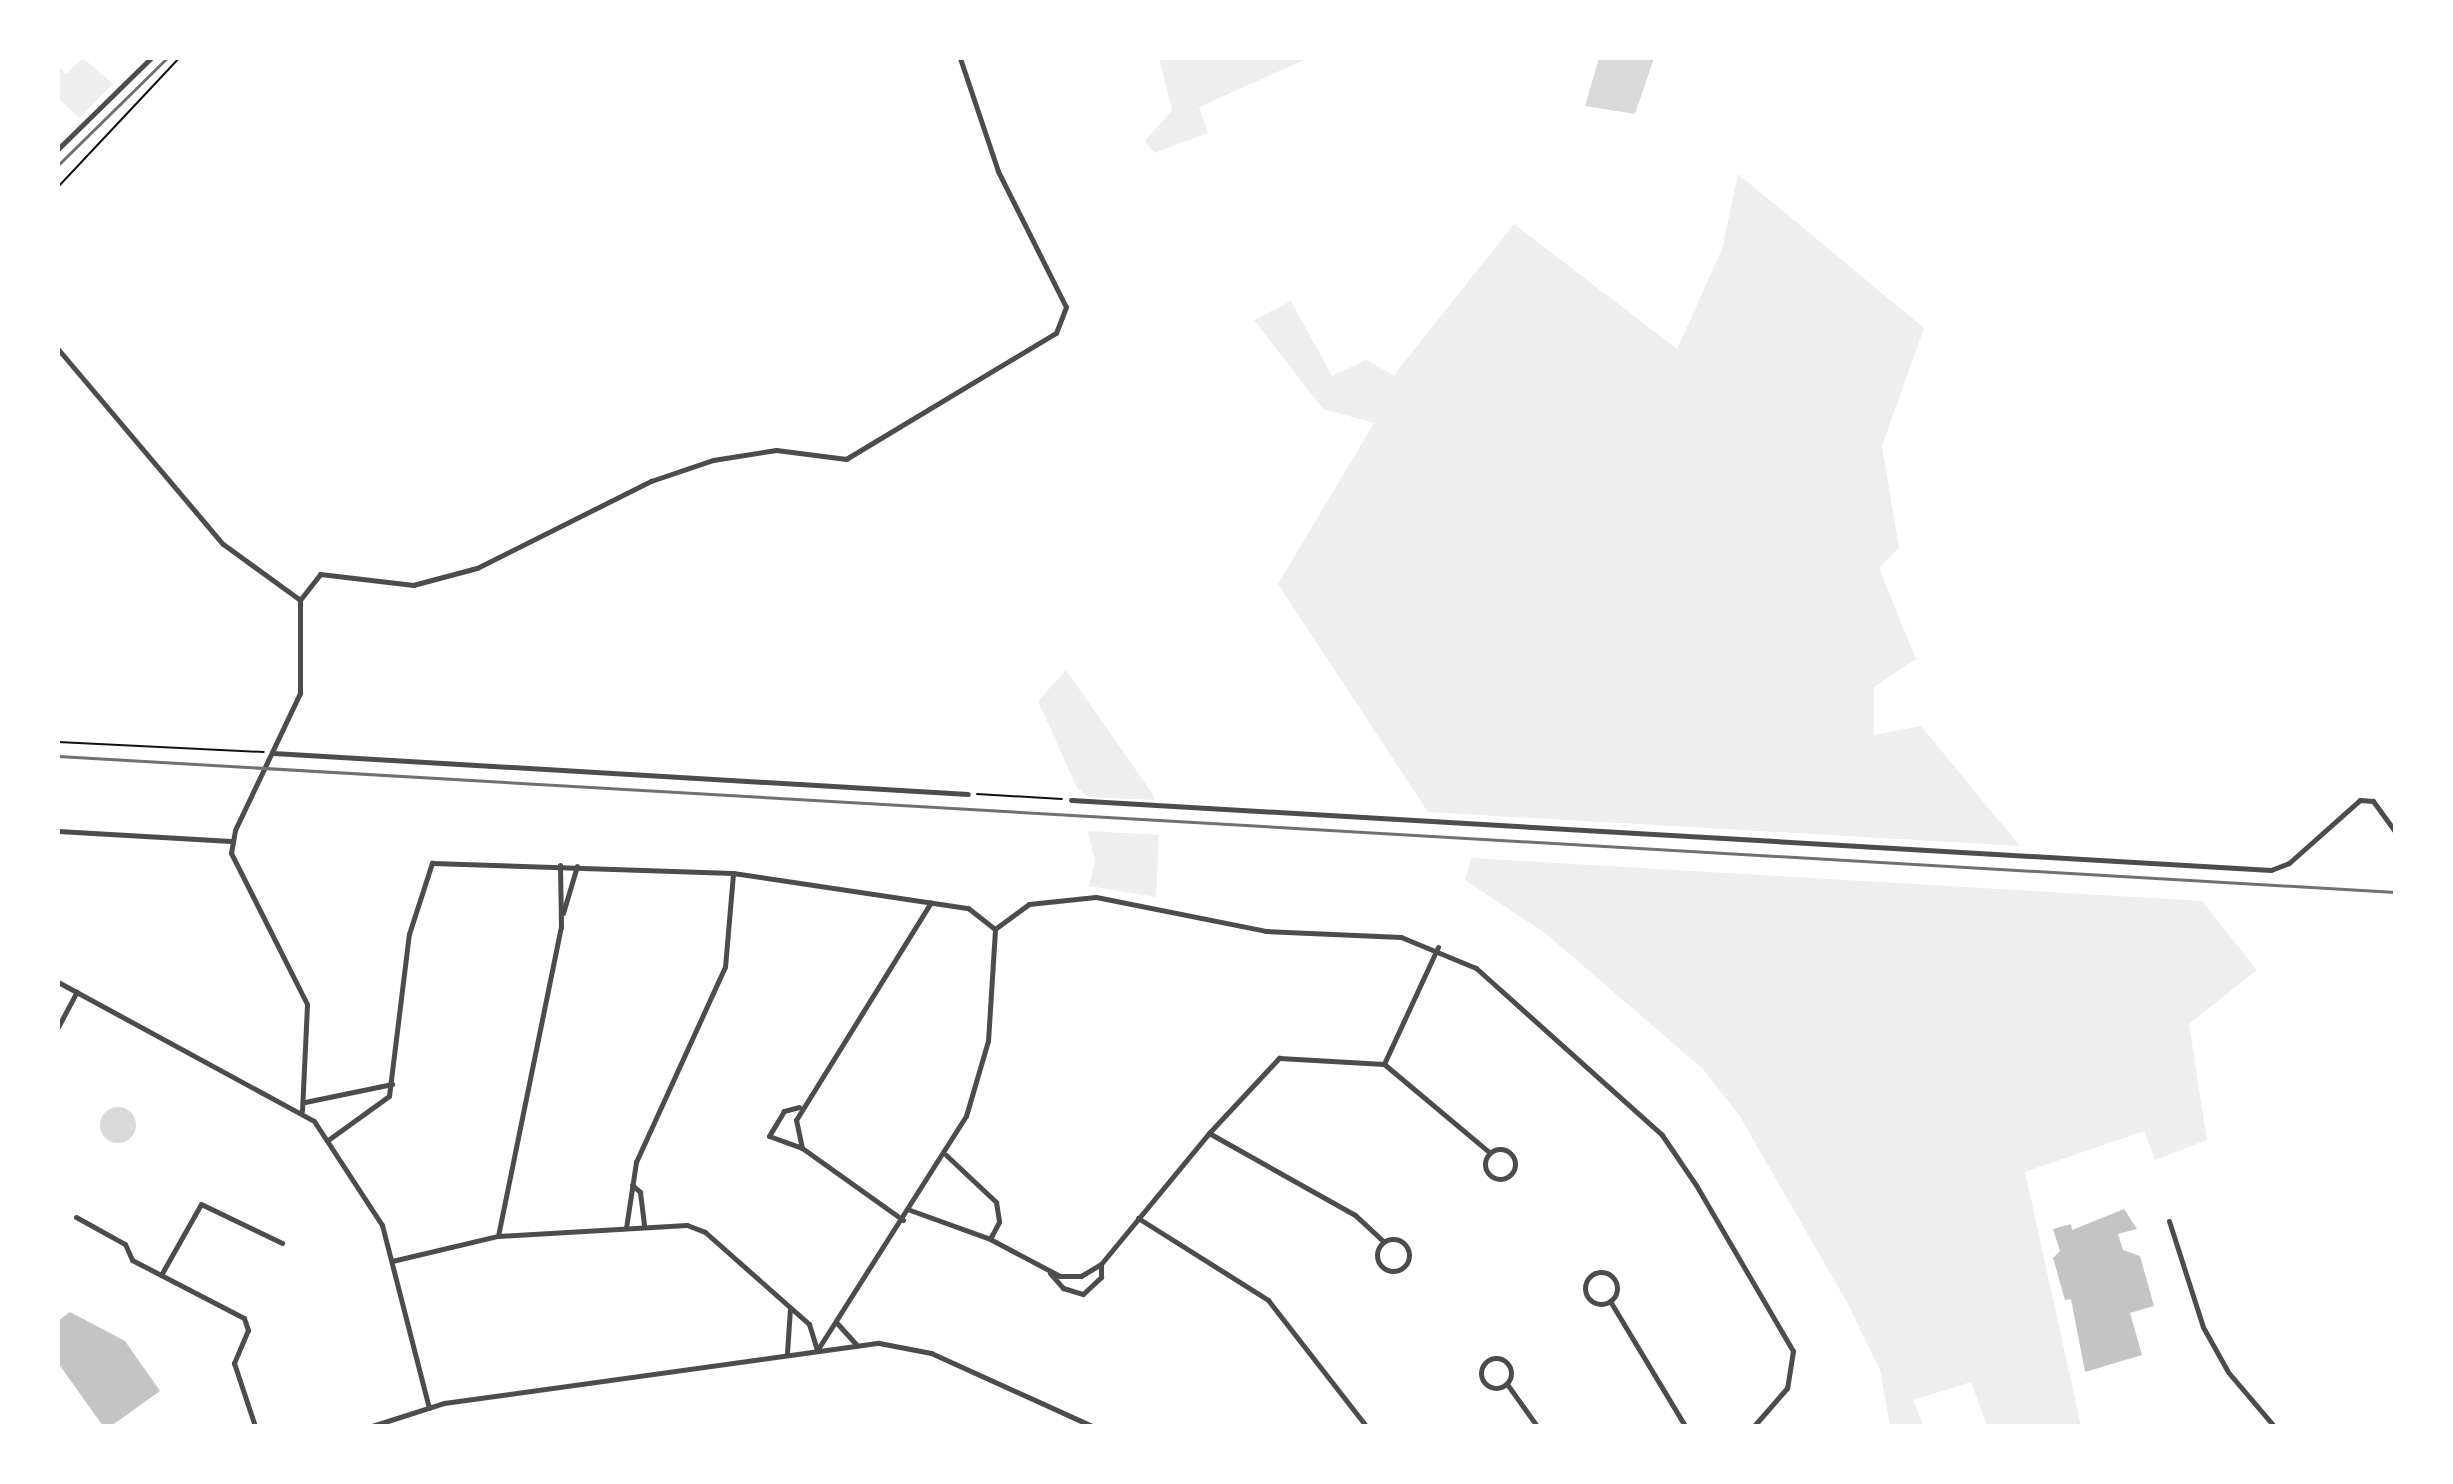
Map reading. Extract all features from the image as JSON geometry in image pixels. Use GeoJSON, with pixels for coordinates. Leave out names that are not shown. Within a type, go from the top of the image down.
{"type":"FeatureCollection","features":[{"type":"Feature","properties":{"kind":"street"},"geometry":{"type":"LineString","coordinates":[[58,149],[151,58]]}},
{"type":"Feature","properties":{"kind":"street"},"geometry":{"type":"LineString","coordinates":[[302,1111],[307,1004],[238,874],[231,841],[300,693],[300,600],[320,574],[413,585],[477,568],[637,487],[713,460],[776,450],[846,459],[1056,333],[1066,307],[998,171],[960,58]]}},
{"type":"Feature","properties":{"kind":"street"},"geometry":{"type":"LineString","coordinates":[[58,349],[223,544],[300,600]]}},
{"type":"Feature","properties":{"kind":"street"},"geometry":{"type":"LineString","coordinates":[[273,753],[968,794]]}},
{"type":"Feature","properties":{"kind":"street"},"geometry":{"type":"LineString","coordinates":[[1071,800],[2271,870],[2289,863],[2360,800],[2373,801],[2395,831]]}},
{"type":"Feature","properties":{"kind":"street"},"geometry":{"type":"LineString","coordinates":[[58,831],[231,841]]}},
{"type":"Feature","properties":{"kind":"street"},"geometry":{"type":"LineString","coordinates":[[328,1140],[389,1096],[393,1084],[400,988],[424,874],[448,859],[733,873],[968,908],[995,929]]}},
{"type":"Feature","properties":{"kind":"street"},"geometry":{"type":"LineString","coordinates":[[560,865],[563,914]]}},
{"type":"Feature","properties":{"kind":"street"},"geometry":{"type":"LineString","coordinates":[[498,1236],[563,914],[577,866]]}},
{"type":"Feature","properties":{"kind":"street"},"geometry":{"type":"LineString","coordinates":[[626,1228],[632,1185],[725,967],[733,873]]}},
{"type":"Feature","properties":{"kind":"street"},"geometry":{"type":"LineString","coordinates":[[817,1350],[946,1155],[985,1056],[995,929],[1029,904],[1096,897],[1227,925],[1401,937],[1438,947],[1476,968],[1662,1135],[1696,1185],[1793,1351],[1787,1388],[1754,1426]]}},
{"type":"Feature","properties":{"kind":"street"},"geometry":{"type":"LineString","coordinates":[[802,1148],[800,1107],[931,902]]}},
{"type":"Feature","properties":{"kind":"street"},"geometry":{"type":"LineString","coordinates":[[1384,1064],[1438,947]]}},
{"type":"Feature","properties":{"kind":"street"},"geometry":{"type":"LineString","coordinates":[[58,982],[302,1111],[328,1140],[373,1207],[392,1261],[429,1408]]}},
{"type":"Feature","properties":{"kind":"street"},"geometry":{"type":"LineString","coordinates":[[58,1027],[77,992]]}},
{"type":"Feature","properties":{"kind":"street"},"geometry":{"type":"LineString","coordinates":[[1049,1272],[1081,1276],[1101,1264],[1209,1133],[1279,1058],[1384,1064],[1490,1153],[1512,1155],[1510,1176],[1489,1175],[1490,1153]]}},
{"type":"Feature","properties":{"kind":"street"},"geometry":{"type":"LineString","coordinates":[[304,1102],[393,1084]]}},
{"type":"Feature","properties":{"kind":"street"},"geometry":{"type":"LineString","coordinates":[[800,1107],[784,1111],[769,1136],[802,1148],[903,1220]]}},
{"type":"Feature","properties":{"kind":"street"},"geometry":{"type":"LineString","coordinates":[[1209,1133],[1355,1215],[1383,1241],[1405,1244],[1409,1257],[1402,1269],[1380,1267],[1376,1252],[1383,1241]]}},
{"type":"Feature","properties":{"kind":"street"},"geometry":{"type":"LineString","coordinates":[[946,1155],[996,1202],[999,1222],[990,1239]]}},
{"type":"Feature","properties":{"kind":"street"},"geometry":{"type":"LineString","coordinates":[[632,1185],[640,1192],[644,1227]]}},
{"type":"Feature","properties":{"kind":"street"},"geometry":{"type":"LineString","coordinates":[[161,1275],[201,1204],[282,1243]]}},
{"type":"Feature","properties":{"kind":"street"},"geometry":{"type":"LineString","coordinates":[[910,1210],[990,1239],[1049,1272],[1063,1288],[1083,1294],[1101,1277],[1101,1264]]}},
{"type":"Feature","properties":{"kind":"street"},"geometry":{"type":"LineString","coordinates":[[76,1217],[161,1275],[244,1318],[248,1330],[234,1363],[255,1426]]}},
{"type":"Feature","properties":{"kind":"street"},"geometry":{"type":"LineString","coordinates":[[1138,1218],[1268,1300],[1366,1426]]}},
{"type":"Feature","properties":{"kind":"street"},"geometry":{"type":"LineString","coordinates":[[2169,1221],[2203,1327],[2228,1372],[2274,1426]]}},
{"type":"Feature","properties":{"kind":"street"},"geometry":{"type":"LineString","coordinates":[[392,1261],[498,1236],[644,1227],[699,1228],[815,1332],[817,1350]]}},
{"type":"Feature","properties":{"kind":"street"},"geometry":{"type":"LineString","coordinates":[[1610,1301],[1587,1296],[1593,1274],[1614,1278],[1610,1301],[1685,1426]]}},
{"type":"Feature","properties":{"kind":"street"},"geometry":{"type":"LineString","coordinates":[[787,1354],[790,1307]]}},
{"type":"Feature","properties":{"kind":"street"},"geometry":{"type":"LineString","coordinates":[[836,1322],[856,1345]]}},
{"type":"Feature","properties":{"kind":"street"},"geometry":{"type":"LineString","coordinates":[[372,1426],[429,1408],[856,1345],[917,1348],[1092,1426]]}},
{"type":"Feature","properties":{"kind":"street"},"geometry":{"type":"LineString","coordinates":[[1507,1384],[1494,1388],[1482,1379],[1489,1359],[1509,1365],[1507,1384],[1537,1426]]}},
{"type":"Feature","properties":{"kind":"path"},"geometry":{"type":"LineString","coordinates":[[58,187],[179,58]]}},
{"type":"Feature","properties":{"kind":"path"},"geometry":{"type":"LineString","coordinates":[[58,742],[273,753]]}},
{"type":"Feature","properties":{"kind":"path"},"geometry":{"type":"LineString","coordinates":[[968,794],[1071,800]]}},
{"type":"Feature","properties":{"kind":"shaded area"},"geometry":{"type":"Polygon","coordinates":[[[83,58],[113,84],[79,118],[58,98],[58,65],[66,74],[83,58]]]}},
{"type":"Feature","properties":{"kind":"shaded area"},"geometry":{"type":"Polygon","coordinates":[[[1159,58],[1309,58],[1199,107],[1208,133],[1154,153],[1145,141],[1172,110],[1159,58]]]}},
{"type":"Feature","properties":{"kind":"shaded area"},"geometry":{"type":"Polygon","coordinates":[[[1599,58],[1654,58],[1635,114],[1585,106],[1599,58]]]}},
{"type":"Feature","properties":{"kind":"shaded area"},"geometry":{"type":"Polygon","coordinates":[[[1738,174],[1924,328],[1882,446],[1899,548],[1879,568],[1916,659],[1874,687],[1874,735],[1921,726],[2020,846],[1428,812],[1278,584],[1374,423],[1323,409],[1254,320],[1291,301],[1332,376],[1366,360],[1394,375],[1514,224],[1677,349],[1722,249],[1738,174]]]}},
{"type":"Feature","properties":{"kind":"shaded area"},"geometry":{"type":"Polygon","coordinates":[[[1066,670],[1155,800],[1089,797],[1077,788],[1038,701],[1066,670]]]}},
{"type":"Feature","properties":{"kind":"shaded area"},"geometry":{"type":"Polygon","coordinates":[[[1088,831],[1159,835],[1156,897],[1089,886],[1095,861],[1088,831]]]}},
{"type":"Feature","properties":{"kind":"shaded area"},"geometry":{"type":"Polygon","coordinates":[[[1471,858],[2202,901],[2257,970],[2189,1024],[2207,1140],[2155,1160],[2144,1131],[2025,1172],[2081,1426],[1987,1426],[1971,1382],[1913,1400],[1924,1426],[1890,1426],[1880,1370],[1848,1304],[1739,1115],[1703,1069],[1545,933],[1465,880],[1471,858]]]}},
{"type":"Feature","properties":{"kind":"shaded area"},"geometry":{"type":"Polygon","coordinates":[[[118,1107],[131,1112],[136,1125],[131,1138],[118,1143],[105,1138],[100,1125],[105,1112],[118,1107]]]}},
{"type":"Feature","properties":{"kind":"building"},"geometry":{"type":"Polygon","coordinates":[[[2124,1209],[2137,1229],[2118,1234],[2123,1250],[2140,1256],[2154,1306],[2130,1313],[2142,1355],[2085,1372],[2071,1299],[2065,1300],[2053,1258],[2060,1251],[2053,1229],[2071,1224],[2072,1230],[2124,1209]]]}},
{"type":"Feature","properties":{"kind":"building"},"geometry":{"type":"Polygon","coordinates":[[[70,1312],[125,1341],[160,1391],[111,1426],[103,1426],[58,1363],[58,1321],[70,1312]]]}},
{"type":"Feature","properties":{"kind":"railway"},"geometry":{"type":"LineString","coordinates":[[58,165],[167,58]]}},
{"type":"Feature","properties":{"kind":"railway"},"geometry":{"type":"LineString","coordinates":[[58,756],[2395,892]]}}]}
